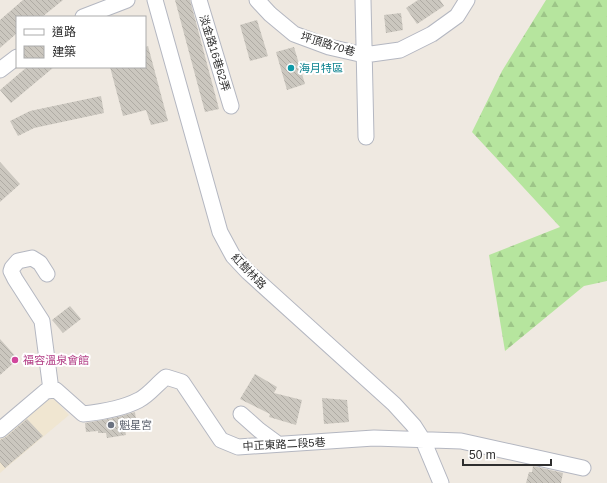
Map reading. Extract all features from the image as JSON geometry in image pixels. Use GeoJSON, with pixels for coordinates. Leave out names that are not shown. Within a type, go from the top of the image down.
{"type":"FeatureCollection","features":[{"type":"Feature","properties":{"kind":"street"},"geometry":{"type":"LineString","coordinates":[[86,16],[127,0]]}},
{"type":"Feature","properties":{"kind":"street","name":"紅樹林路"},"geometry":{"type":"LineString","coordinates":[[155,0],[220,232],[233,256],[248,272],[394,404],[414,426],[423,440],[441,483]]}},
{"type":"Feature","properties":{"kind":"street","name":"淡金路16巷62弄"},"geometry":{"type":"LineString","coordinates":[[199,0],[231,106]]}},
{"type":"Feature","properties":{"kind":"street","name":"坪頂路70巷"},"geometry":{"type":"LineString","coordinates":[[257,0],[270,14],[294,34],[329,47],[364,55],[400,50],[432,34],[457,16],[467,0]]}},
{"type":"Feature","properties":{"kind":"street","name":"坪頂路70巷"},"geometry":{"type":"LineString","coordinates":[[363,0],[366,137]]}},
{"type":"Feature","properties":{"kind":"street"},"geometry":{"type":"LineString","coordinates":[[0,70],[16,58]]}},
{"type":"Feature","properties":{"kind":"street"},"geometry":{"type":"LineString","coordinates":[[0,430],[46,391],[51,390],[42,321],[11,271],[18,260],[32,258],[40,263],[47,274]]}},
{"type":"Feature","properties":{"kind":"street","name":"中正東路二段5巷"},"geometry":{"type":"LineString","coordinates":[[51,390],[56,390],[83,414],[102,412],[140,400],[166,377],[182,382],[221,440],[238,447],[374,438],[461,441],[583,468]]}},
{"type":"Feature","properties":{"kind":"street"},"geometry":{"type":"LineString","coordinates":[[241,414],[278,444]]}},
{"type":"Feature","properties":{"kind":"shaded area"},"geometry":{"type":"Polygon","coordinates":[[[54,399],[69,415],[0,473],[0,439],[46,400],[54,399]]]}},
{"type":"Feature","properties":{"kind":"green space"},"geometry":{"type":"Polygon","coordinates":[[[546,0],[607,0],[607,281],[584,286],[505,351],[489,255],[560,227],[472,132],[502,71],[546,0]]]}},
{"type":"Feature","properties":{"kind":"building"},"geometry":{"type":"Polygon","coordinates":[[[23,0],[63,0],[43,16],[16,16],[16,34],[0,48],[0,20],[23,0]]]}},
{"type":"Feature","properties":{"kind":"building"},"geometry":{"type":"Polygon","coordinates":[[[175,0],[190,0],[219,109],[205,112],[175,0]]]}},
{"type":"Feature","properties":{"kind":"building"},"geometry":{"type":"Polygon","coordinates":[[[418,0],[440,0],[444,6],[417,24],[406,8],[418,0]]]}},
{"type":"Feature","properties":{"kind":"building"},"geometry":{"type":"Polygon","coordinates":[[[401,13],[403,30],[386,33],[384,15],[401,13]]]}},
{"type":"Feature","properties":{"kind":"building","name":"海月特區"},"geometry":{"type":"Polygon","coordinates":[[[257,20],[268,56],[250,61],[240,25],[257,20]]]}},
{"type":"Feature","properties":{"kind":"building"},"geometry":{"type":"Polygon","coordinates":[[[148,46],[168,121],[151,125],[146,110],[123,116],[110,68],[146,68],[146,47],[148,46]]]}},
{"type":"Feature","properties":{"kind":"building","name":"海月特區"},"geometry":{"type":"Polygon","coordinates":[[[294,47],[305,84],[287,90],[276,52],[294,47]]]}},
{"type":"Feature","properties":{"kind":"building"},"geometry":{"type":"Polygon","coordinates":[[[26,68],[53,68],[11,103],[0,90],[26,68]]]}},
{"type":"Feature","properties":{"kind":"building"},"geometry":{"type":"Polygon","coordinates":[[[101,96],[104,113],[34,128],[18,136],[10,121],[30,111],[101,96]]]}},
{"type":"Feature","properties":{"kind":"building"},"geometry":{"type":"Polygon","coordinates":[[[0,162],[20,184],[0,202],[0,162]]]}},
{"type":"Feature","properties":{"kind":"building"},"geometry":{"type":"Polygon","coordinates":[[[70,306],[81,319],[63,333],[52,320],[70,306]]]}},
{"type":"Feature","properties":{"kind":"building"},"geometry":{"type":"Polygon","coordinates":[[[0,339],[18,359],[0,375],[0,339]]]}},
{"type":"Feature","properties":{"kind":"building"},"geometry":{"type":"Polygon","coordinates":[[[255,374],[277,387],[274,393],[302,400],[296,425],[269,417],[270,414],[240,399],[255,374]]]}},
{"type":"Feature","properties":{"kind":"building"},"geometry":{"type":"Polygon","coordinates":[[[322,398],[347,400],[349,422],[324,424],[322,398]]]}},
{"type":"Feature","properties":{"kind":"building","name":"魁星宮"},"geometry":{"type":"Polygon","coordinates":[[[135,412],[137,428],[125,430],[126,435],[107,438],[106,433],[98,433],[98,431],[86,432],[85,423],[114,418],[135,412]]]}},
{"type":"Feature","properties":{"kind":"building"},"geometry":{"type":"Polygon","coordinates":[[[27,419],[43,436],[5,468],[0,462],[0,440],[6,437],[27,419]]]}},
{"type":"Feature","properties":{"kind":"building"},"geometry":{"type":"Polygon","coordinates":[[[533,466],[563,473],[561,483],[526,483],[529,472],[532,472],[533,466]]]}},
{"type":"Feature","properties":{"kind":"place","name":"海月特區"},"geometry":{"type":"Point","coordinates":[291,68]}},
{"type":"Feature","properties":{"kind":"place","name":"福容溫泉會館"},"geometry":{"type":"Point","coordinates":[15,360]}},
{"type":"Feature","properties":{"kind":"place","name":"魁星宮"},"geometry":{"type":"Point","coordinates":[111,425]}}]}
